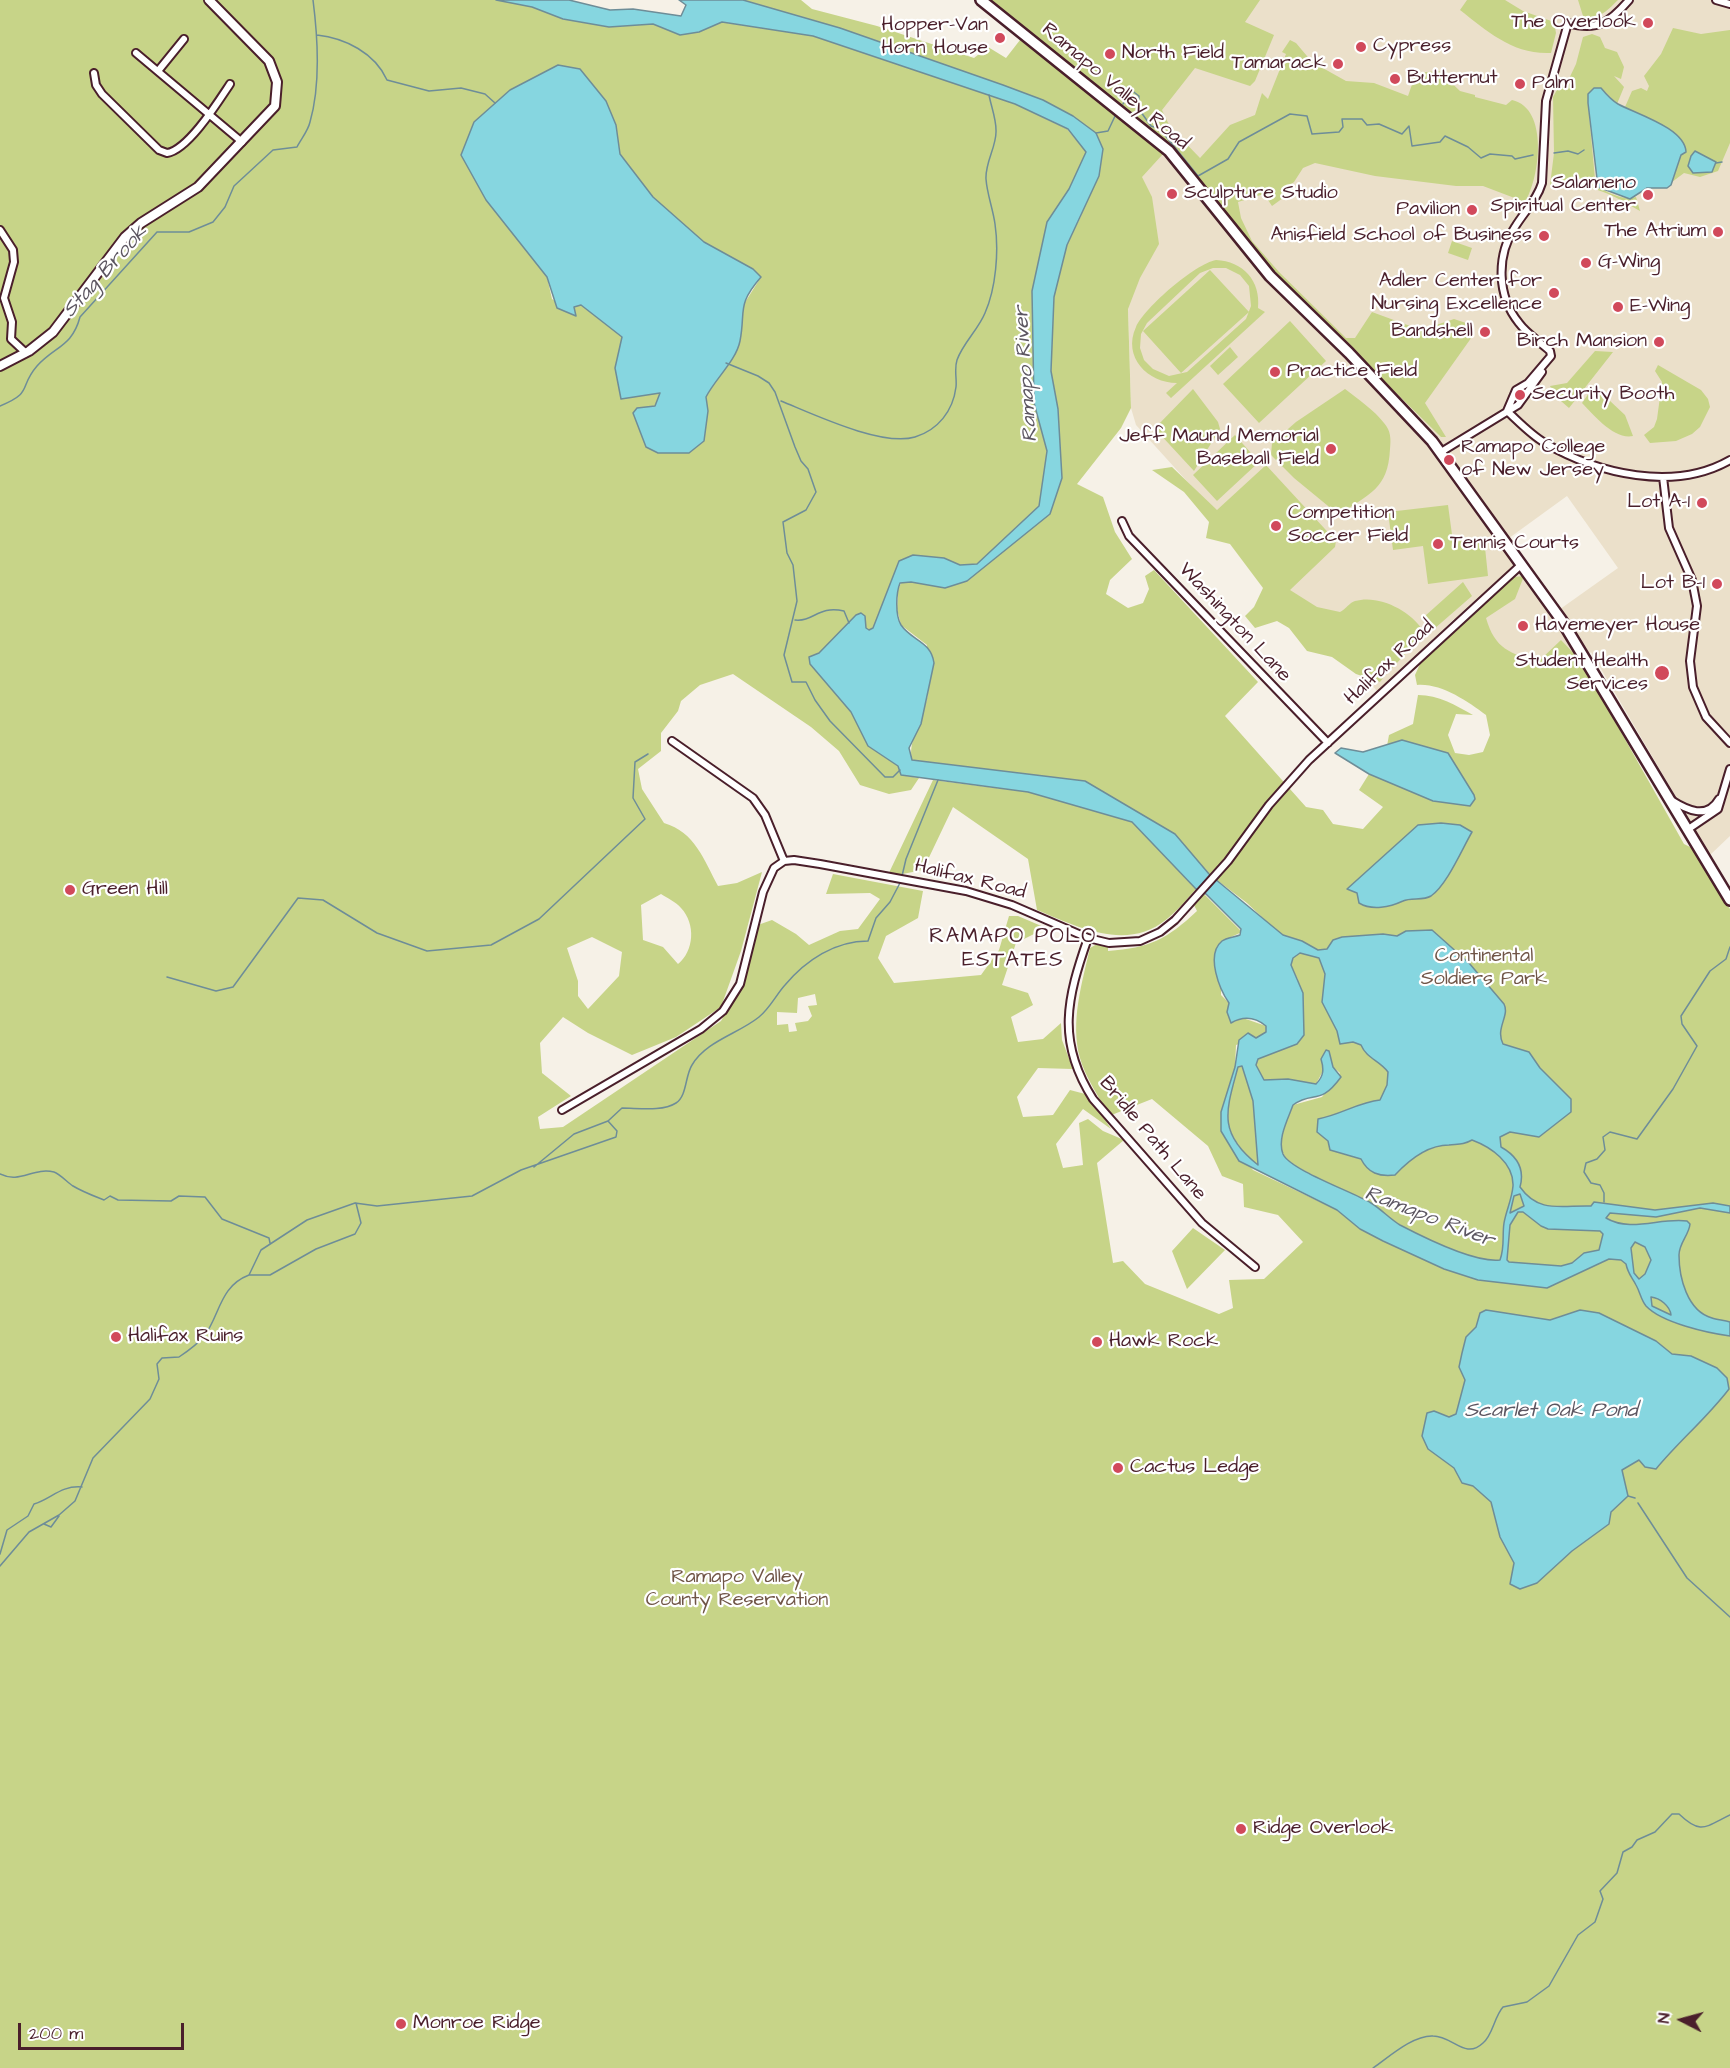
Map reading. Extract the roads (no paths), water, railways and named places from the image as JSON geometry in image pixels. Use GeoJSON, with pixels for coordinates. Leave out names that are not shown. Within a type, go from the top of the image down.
{"type":"FeatureCollection","features":[{"type":"Feature","properties":{"kind":"main road","name":"Ramapo Valley Road"},"geometry":{"type":"LineString","coordinates":[[981,0],[1162,144],[1262,267],[1348,353],[1441,452],[1522,564],[1595,672],[1730,900]]}},
{"type":"Feature","properties":{"kind":"street"},"geometry":{"type":"LineString","coordinates":[[0,366],[42,342],[61,324],[125,237],[141,223],[198,187],[275,106],[277,82],[273,67],[265,55],[209,0]]}},
{"type":"Feature","properties":{"kind":"street"},"geometry":{"type":"LineString","coordinates":[[1441,452],[1518,405],[1550,359],[1550,351],[1519,323],[1510,310],[1503,287],[1502,265],[1508,239],[1539,193],[1542,183],[1546,101],[1568,23],[1577,26],[1601,24],[1612,19],[1629,0]]}},
{"type":"Feature","properties":{"kind":"street"},"geometry":{"type":"LineString","coordinates":[[1716,0],[1730,4]]}},
{"type":"Feature","properties":{"kind":"street"},"geometry":{"type":"LineString","coordinates":[[158,71],[184,39]]}},
{"type":"Feature","properties":{"kind":"street"},"geometry":{"type":"LineString","coordinates":[[136,53],[242,142]]}},
{"type":"Feature","properties":{"kind":"street"},"geometry":{"type":"LineString","coordinates":[[94,73],[96,85],[102,94],[164,153],[176,150],[210,113],[230,84]]}},
{"type":"Feature","properties":{"kind":"street"},"geometry":{"type":"LineString","coordinates":[[0,230],[13,250],[14,262],[4,298],[12,321],[11,339],[26,353]]}},
{"type":"Feature","properties":{"kind":"street"},"geometry":{"type":"LineString","coordinates":[[1507,411],[1516,390],[1528,383],[1543,368]]}},
{"type":"Feature","properties":{"kind":"street"},"geometry":{"type":"LineString","coordinates":[[1507,411],[1540,440],[1575,458],[1617,472],[1663,477],[1706,471],[1730,460]]}},
{"type":"Feature","properties":{"kind":"street"},"geometry":{"type":"LineString","coordinates":[[1663,477],[1669,528],[1692,580],[1695,595],[1697,611],[1690,662],[1693,687],[1706,717],[1730,743]]}},
{"type":"Feature","properties":{"kind":"street","name":"Washington Lane"},"geometry":{"type":"LineString","coordinates":[[1122,521],[1129,537],[1328,743]]}},
{"type":"Feature","properties":{"kind":"street","name":"Halifax Road"},"geometry":{"type":"LineString","coordinates":[[784,861],[794,860],[989,897],[1035,914],[1088,938],[1118,944],[1150,937],[1169,925],[1198,895],[1269,805],[1309,760],[1457,621],[1522,564]]}},
{"type":"Feature","properties":{"kind":"street"},"geometry":{"type":"LineString","coordinates":[[562,1110],[701,1029],[723,1011],[740,984],[763,892],[774,868],[784,861],[765,815],[753,798],[672,741]]}},
{"type":"Feature","properties":{"kind":"street"},"geometry":{"type":"LineString","coordinates":[[1687,830],[1714,814],[1718,809],[1730,769]]}},
{"type":"Feature","properties":{"kind":"street"},"geometry":{"type":"LineString","coordinates":[[1668,798],[1686,810],[1698,812],[1711,809],[1723,794]]}},
{"type":"Feature","properties":{"kind":"street","name":"Bridle Path Lane"},"geometry":{"type":"LineString","coordinates":[[1088,938],[1073,982],[1068,1010],[1071,1050],[1080,1076],[1098,1105],[1202,1223],[1255,1267]]}},
{"type":"Feature","properties":{"kind":"water"},"geometry":{"type":"Polygon","coordinates":[[[496,0],[569,0],[610,10],[633,9],[681,16],[686,5],[679,0],[743,0],[840,28],[1043,100],[1073,116],[1096,133],[1103,149],[1099,176],[1067,245],[1054,297],[1051,371],[1058,409],[1062,478],[1050,514],[967,581],[945,588],[911,582],[900,583],[897,604],[899,621],[905,630],[929,650],[934,663],[921,724],[909,748],[912,760],[1085,781],[1175,834],[1209,874],[1283,935],[1302,941],[1318,950],[1327,949],[1333,940],[1342,937],[1383,934],[1397,936],[1406,931],[1432,930],[1469,963],[1504,1004],[1505,1013],[1501,1027],[1503,1044],[1529,1052],[1540,1068],[1571,1099],[1571,1112],[1539,1137],[1510,1132],[1500,1137],[1501,1147],[1515,1159],[1520,1169],[1520,1187],[1527,1196],[1543,1205],[1561,1207],[1591,1206],[1594,1202],[1655,1210],[1713,1203],[1730,1206],[1730,1213],[1700,1208],[1656,1217],[1610,1213],[1606,1218],[1626,1224],[1687,1221],[1690,1224],[1679,1255],[1686,1292],[1696,1308],[1703,1314],[1730,1322],[1730,1336],[1686,1326],[1653,1312],[1644,1304],[1626,1264],[1621,1260],[1609,1259],[1547,1288],[1478,1280],[1444,1269],[1383,1241],[1360,1229],[1337,1210],[1239,1161],[1221,1131],[1221,1112],[1235,1067],[1239,1040],[1248,1033],[1256,1038],[1266,1032],[1266,1026],[1249,1018],[1231,1023],[1227,1012],[1229,1003],[1218,981],[1214,963],[1217,947],[1222,941],[1240,935],[1241,929],[1206,894],[1196,889],[1132,822],[1028,792],[901,775],[898,766],[868,746],[851,712],[810,664],[809,657],[819,653],[856,615],[861,613],[865,616],[866,628],[869,630],[873,628],[899,561],[913,555],[944,558],[960,565],[977,564],[1039,506],[1047,451],[1034,403],[1032,291],[1047,222],[1069,189],[1086,152],[1068,129],[1015,104],[813,36],[722,22],[699,32],[680,35],[653,24],[609,27],[563,19],[532,7],[496,0]],[[1300,953],[1293,958],[1291,965],[1303,993],[1304,1035],[1297,1044],[1258,1059],[1256,1065],[1264,1080],[1288,1079],[1316,1084],[1322,1075],[1321,1059],[1326,1050],[1329,1051],[1333,1067],[1341,1077],[1322,1095],[1293,1105],[1282,1136],[1283,1154],[1297,1167],[1362,1198],[1400,1225],[1422,1236],[1463,1253],[1489,1260],[1500,1260],[1504,1223],[1513,1186],[1510,1170],[1500,1157],[1487,1147],[1472,1140],[1433,1148],[1406,1164],[1395,1175],[1384,1175],[1371,1171],[1361,1159],[1330,1150],[1328,1141],[1317,1132],[1318,1119],[1380,1100],[1387,1085],[1388,1072],[1366,1053],[1361,1045],[1353,1042],[1340,1044],[1337,1031],[1322,1002],[1325,974],[1319,958],[1300,953]],[[1242,1066],[1238,1067],[1230,1096],[1228,1120],[1230,1132],[1245,1153],[1258,1165],[1253,1101],[1242,1066]],[[1520,1194],[1514,1196],[1510,1213],[1524,1206],[1520,1194]],[[1518,1212],[1510,1225],[1507,1260],[1509,1262],[1561,1266],[1572,1263],[1584,1253],[1599,1250],[1603,1234],[1600,1231],[1548,1229],[1523,1212],[1518,1212]],[[1635,1242],[1631,1248],[1634,1273],[1639,1279],[1645,1274],[1651,1260],[1645,1247],[1635,1242]],[[1651,1297],[1652,1306],[1671,1315],[1664,1303],[1651,1297]]]}},
{"type":"Feature","properties":{"kind":"water"},"geometry":{"type":"Polygon","coordinates":[[[558,65],[580,69],[606,101],[616,125],[620,154],[653,197],[704,242],[753,269],[761,277],[748,295],[743,308],[742,331],[738,348],[706,397],[708,411],[704,441],[689,453],[658,453],[646,447],[633,413],[637,408],[655,406],[660,393],[621,399],[615,368],[622,337],[581,305],[574,307],[576,316],[557,308],[547,277],[486,200],[461,155],[474,122],[510,90],[558,65]]]}},
{"type":"Feature","properties":{"kind":"water"},"geometry":{"type":"Polygon","coordinates":[[[1594,88],[1601,88],[1618,104],[1669,129],[1684,143],[1686,152],[1681,155],[1671,185],[1667,188],[1647,188],[1630,199],[1598,187],[1588,103],[1588,94],[1594,88]]]}},
{"type":"Feature","properties":{"kind":"water"},"geometry":{"type":"Polygon","coordinates":[[[1695,151],[1716,162],[1712,172],[1693,173],[1688,166],[1695,151]]]}},
{"type":"Feature","properties":{"kind":"water"},"geometry":{"type":"Polygon","coordinates":[[[1402,740],[1448,753],[1474,795],[1475,799],[1470,806],[1433,801],[1369,774],[1335,753],[1341,748],[1363,752],[1402,740]]]}},
{"type":"Feature","properties":{"kind":"water"},"geometry":{"type":"Polygon","coordinates":[[[1441,823],[1460,825],[1472,832],[1443,884],[1431,896],[1387,906],[1370,907],[1359,903],[1357,893],[1347,889],[1418,825],[1441,823]]]}},
{"type":"Feature","properties":{"kind":"water","name":"Scarlet Oak Pond"},"geometry":{"type":"Polygon","coordinates":[[[1486,1310],[1550,1320],[1580,1310],[1599,1313],[1656,1341],[1672,1354],[1691,1356],[1717,1368],[1727,1378],[1729,1389],[1656,1469],[1645,1467],[1639,1460],[1622,1470],[1628,1496],[1611,1512],[1609,1524],[1572,1551],[1537,1583],[1520,1589],[1510,1584],[1514,1563],[1500,1537],[1491,1502],[1473,1486],[1462,1483],[1454,1468],[1428,1449],[1422,1436],[1427,1413],[1434,1411],[1449,1417],[1456,1414],[1465,1380],[1459,1367],[1466,1337],[1476,1327],[1480,1313],[1486,1310]]]}},
{"type":"Feature","properties":{"kind":"waterway","name":"Stag Brook"},"geometry":{"type":"LineString","coordinates":[[0,406],[22,393],[31,373],[68,340],[77,327],[80,317],[157,232],[189,232],[213,222],[225,207],[234,186],[273,150],[297,147],[309,125],[316,92],[317,46],[313,0]]}},
{"type":"Feature","properties":{"kind":"waterway"},"geometry":{"type":"LineString","coordinates":[[317,35],[358,48],[375,62],[387,80],[429,91],[461,88],[485,94],[495,103]]}},
{"type":"Feature","properties":{"kind":"waterway"},"geometry":{"type":"LineString","coordinates":[[1123,104],[1131,90],[1139,96],[1138,108],[1151,126],[1160,129],[1198,176],[1228,159],[1239,142],[1290,114],[1307,116],[1312,134],[1339,132],[1343,127],[1342,119],[1362,119],[1367,125],[1379,124],[1402,134],[1409,126],[1412,146],[1440,142],[1445,136],[1468,147],[1481,158],[1490,154],[1512,156],[1515,159],[1533,155]]}},
{"type":"Feature","properties":{"kind":"waterway"},"geometry":{"type":"LineString","coordinates":[[781,401],[848,428],[901,439],[915,437],[931,430],[948,412],[956,387],[957,360],[985,313],[996,269],[996,235],[986,179],[987,166],[996,136],[989,95]]}},
{"type":"Feature","properties":{"kind":"waterway"},"geometry":{"type":"LineString","coordinates":[[1096,133],[1108,131],[1116,114]]}},
{"type":"Feature","properties":{"kind":"waterway"},"geometry":{"type":"LineString","coordinates":[[1554,153],[1568,151],[1578,154],[1584,150]]}},
{"type":"Feature","properties":{"kind":"waterway"},"geometry":{"type":"LineString","coordinates":[[1716,163],[1722,162]]}},
{"type":"Feature","properties":{"kind":"waterway"},"geometry":{"type":"LineString","coordinates":[[726,363],[769,383],[775,392],[795,447],[801,461],[808,469],[816,492],[806,510],[783,522],[787,553],[793,565],[797,601],[784,655],[792,682],[806,682],[830,721],[885,777],[893,777],[900,770]]}},
{"type":"Feature","properties":{"kind":"waterway"},"geometry":{"type":"LineString","coordinates":[[795,620],[807,619],[828,610],[835,610],[844,611],[849,623]]}},
{"type":"Feature","properties":{"kind":"waterway"},"geometry":{"type":"LineString","coordinates":[[167,977],[216,991],[233,987],[298,898],[323,900],[377,933],[427,951],[491,945],[539,919],[645,819],[633,798],[635,762],[648,754]]}},
{"type":"Feature","properties":{"kind":"waterway"},"geometry":{"type":"LineString","coordinates":[[902,876],[906,859],[938,780]]}},
{"type":"Feature","properties":{"kind":"waterway"},"geometry":{"type":"LineString","coordinates":[[534,1167],[574,1134],[608,1121],[622,1108],[657,1109],[670,1106],[680,1100],[692,1065],[705,1050],[759,1017],[793,976],[812,960],[844,944],[868,941],[876,918],[890,902],[901,881]]}},
{"type":"Feature","properties":{"kind":"waterway"},"geometry":{"type":"LineString","coordinates":[[1604,1202],[1604,1193],[1600,1185],[1591,1183],[1584,1172],[1586,1163],[1597,1159],[1605,1150],[1603,1137],[1610,1132],[1637,1139],[1673,1089],[1697,1046],[1682,1024],[1681,1016],[1710,971],[1726,959],[1730,947]]}},
{"type":"Feature","properties":{"kind":"waterway"},"geometry":{"type":"LineString","coordinates":[[0,1566],[29,1532],[59,1515],[75,1501],[93,1458],[150,1399],[159,1379],[157,1364],[162,1358],[179,1357],[202,1338],[210,1327],[226,1293],[239,1280],[249,1275],[261,1250],[307,1220],[355,1203],[377,1206],[472,1196],[521,1170],[616,1137],[617,1131],[608,1121]]}},
{"type":"Feature","properties":{"kind":"waterway"},"geometry":{"type":"LineString","coordinates":[[0,1174],[14,1177],[46,1171],[54,1172],[71,1185],[104,1200],[110,1196],[118,1200],[171,1201],[179,1196],[205,1197],[222,1219],[269,1238],[270,1243]]}},
{"type":"Feature","properties":{"kind":"waterway"},"geometry":{"type":"LineString","coordinates":[[250,1275],[270,1275],[316,1249],[355,1234],[361,1223],[356,1203]]}},
{"type":"Feature","properties":{"kind":"waterway"},"geometry":{"type":"LineString","coordinates":[[0,1554],[7,1530],[28,1516],[34,1504],[62,1490],[82,1487]]}},
{"type":"Feature","properties":{"kind":"waterway"},"geometry":{"type":"LineString","coordinates":[[1628,1496],[1635,1498]]}},
{"type":"Feature","properties":{"kind":"waterway"},"geometry":{"type":"LineString","coordinates":[[1638,1503],[1687,1578],[1730,1617]]}},
{"type":"Feature","properties":{"kind":"waterway"},"geometry":{"type":"LineString","coordinates":[[44,1524],[51,1527],[59,1516]]}},
{"type":"Feature","properties":{"kind":"waterway"},"geometry":{"type":"LineString","coordinates":[[1373,2068],[1417,2039],[1425,2037],[1440,2037],[1465,2048],[1477,2048],[1486,2040],[1503,2007],[1527,2002],[1549,1986],[1578,1935],[1595,1922],[1603,1899],[1600,1891],[1617,1873],[1623,1852],[1632,1847],[1637,1840],[1655,1832],[1672,1814],[1679,1814],[1686,1821],[1698,1827],[1709,1825],[1730,1815]]}},
{"type":"Feature","properties":{"kind":"place","name":"The Overlook"},"geometry":{"type":"Point","coordinates":[1648,23]}},
{"type":"Feature","properties":{"kind":"place","name":"Hopper–Van Horn House"},"geometry":{"type":"Point","coordinates":[1000,38]}},
{"type":"Feature","properties":{"kind":"place","name":"Cypress"},"geometry":{"type":"Point","coordinates":[1361,47]}},
{"type":"Feature","properties":{"kind":"place","name":"North Field"},"geometry":{"type":"Point","coordinates":[1110,54]}},
{"type":"Feature","properties":{"kind":"place","name":"Tamarack"},"geometry":{"type":"Point","coordinates":[1338,64]}},
{"type":"Feature","properties":{"kind":"place","name":"Butternut"},"geometry":{"type":"Point","coordinates":[1395,79]}},
{"type":"Feature","properties":{"kind":"place","name":"Palm"},"geometry":{"type":"Point","coordinates":[1520,84]}},
{"type":"Feature","properties":{"kind":"place","name":"Sculpture Studio"},"geometry":{"type":"Point","coordinates":[1172,194]}},
{"type":"Feature","properties":{"kind":"place","name":"Salameno Spiritual Center"},"geometry":{"type":"Point","coordinates":[1648,195]}},
{"type":"Feature","properties":{"kind":"place","name":"Pavilion"},"geometry":{"type":"Point","coordinates":[1472,210]}},
{"type":"Feature","properties":{"kind":"place","name":"The Atrium"},"geometry":{"type":"Point","coordinates":[1718,232]}},
{"type":"Feature","properties":{"kind":"place","name":"Anisfield School of Business"},"geometry":{"type":"Point","coordinates":[1544,236]}},
{"type":"Feature","properties":{"kind":"place","name":"G-Wing"},"geometry":{"type":"Point","coordinates":[1586,263]}},
{"type":"Feature","properties":{"kind":"place","name":"Adler Center for Nursing Excellence"},"geometry":{"type":"Point","coordinates":[1554,293]}},
{"type":"Feature","properties":{"kind":"place","name":"E-Wing"},"geometry":{"type":"Point","coordinates":[1618,307]}},
{"type":"Feature","properties":{"kind":"place","name":"Bandshell"},"geometry":{"type":"Point","coordinates":[1485,332]}},
{"type":"Feature","properties":{"kind":"place","name":"Birch Mansion"},"geometry":{"type":"Point","coordinates":[1659,342]}},
{"type":"Feature","properties":{"kind":"place","name":"Practice Field"},"geometry":{"type":"Point","coordinates":[1275,372]}},
{"type":"Feature","properties":{"kind":"place","name":"Security Booth"},"geometry":{"type":"Point","coordinates":[1520,395]}},
{"type":"Feature","properties":{"kind":"place","name":"Jeff Maund Memorial Baseball Field"},"geometry":{"type":"Point","coordinates":[1331,449]}},
{"type":"Feature","properties":{"kind":"place","name":"Ramapo College of New Jersey"},"geometry":{"type":"Point","coordinates":[1449,460]}},
{"type":"Feature","properties":{"kind":"place","name":"Lot A-1"},"geometry":{"type":"Point","coordinates":[1702,503]}},
{"type":"Feature","properties":{"kind":"place","name":"Competition Soccer Field"},"geometry":{"type":"Point","coordinates":[1276,526]}},
{"type":"Feature","properties":{"kind":"place","name":"Tennis Courts"},"geometry":{"type":"Point","coordinates":[1438,544]}},
{"type":"Feature","properties":{"kind":"place","name":"Lot B-1"},"geometry":{"type":"Point","coordinates":[1717,584]}},
{"type":"Feature","properties":{"kind":"place","name":"Havemeyer House"},"geometry":{"type":"Point","coordinates":[1523,626]}},
{"type":"Feature","properties":{"kind":"place","name":"Student Health Services"},"geometry":{"type":"Point","coordinates":[1662,673]}},
{"type":"Feature","properties":{"kind":"place","name":"Green Hill"},"geometry":{"type":"Point","coordinates":[70,890]}},
{"type":"Feature","properties":{"kind":"place","name":"Halifax Ruins"},"geometry":{"type":"Point","coordinates":[116,1337]}},
{"type":"Feature","properties":{"kind":"place","name":"Hawk Rock"},"geometry":{"type":"Point","coordinates":[1097,1342]}},
{"type":"Feature","properties":{"kind":"place","name":"Cactus Ledge"},"geometry":{"type":"Point","coordinates":[1118,1468]}},
{"type":"Feature","properties":{"kind":"place","name":"Ridge Overlook"},"geometry":{"type":"Point","coordinates":[1241,1829]}},
{"type":"Feature","properties":{"kind":"place","name":"Monroe Ridge"},"geometry":{"type":"Point","coordinates":[401,2024]}},
{"type":"Feature","properties":{"kind":"district","name":"RAMAPO POLO ESTATES"},"geometry":{"type":"Point","coordinates":[1013,950]}},
{"type":"Feature","properties":{"kind":"water label","name":"Ramapo River"},"geometry":{"type":"Point","coordinates":[1027,374]}},
{"type":"Feature","properties":{"kind":"water label","name":"Ramapo River"},"geometry":{"type":"Point","coordinates":[1429,1218]}},
{"type":"Feature","properties":{"kind":"park label","name":"Continental Soldiers Park"},"geometry":{"type":"Point","coordinates":[1484,968]}},
{"type":"Feature","properties":{"kind":"park label","name":"Ramapo Valley County Reservation"},"geometry":{"type":"Point","coordinates":[737,1590]}}]}
